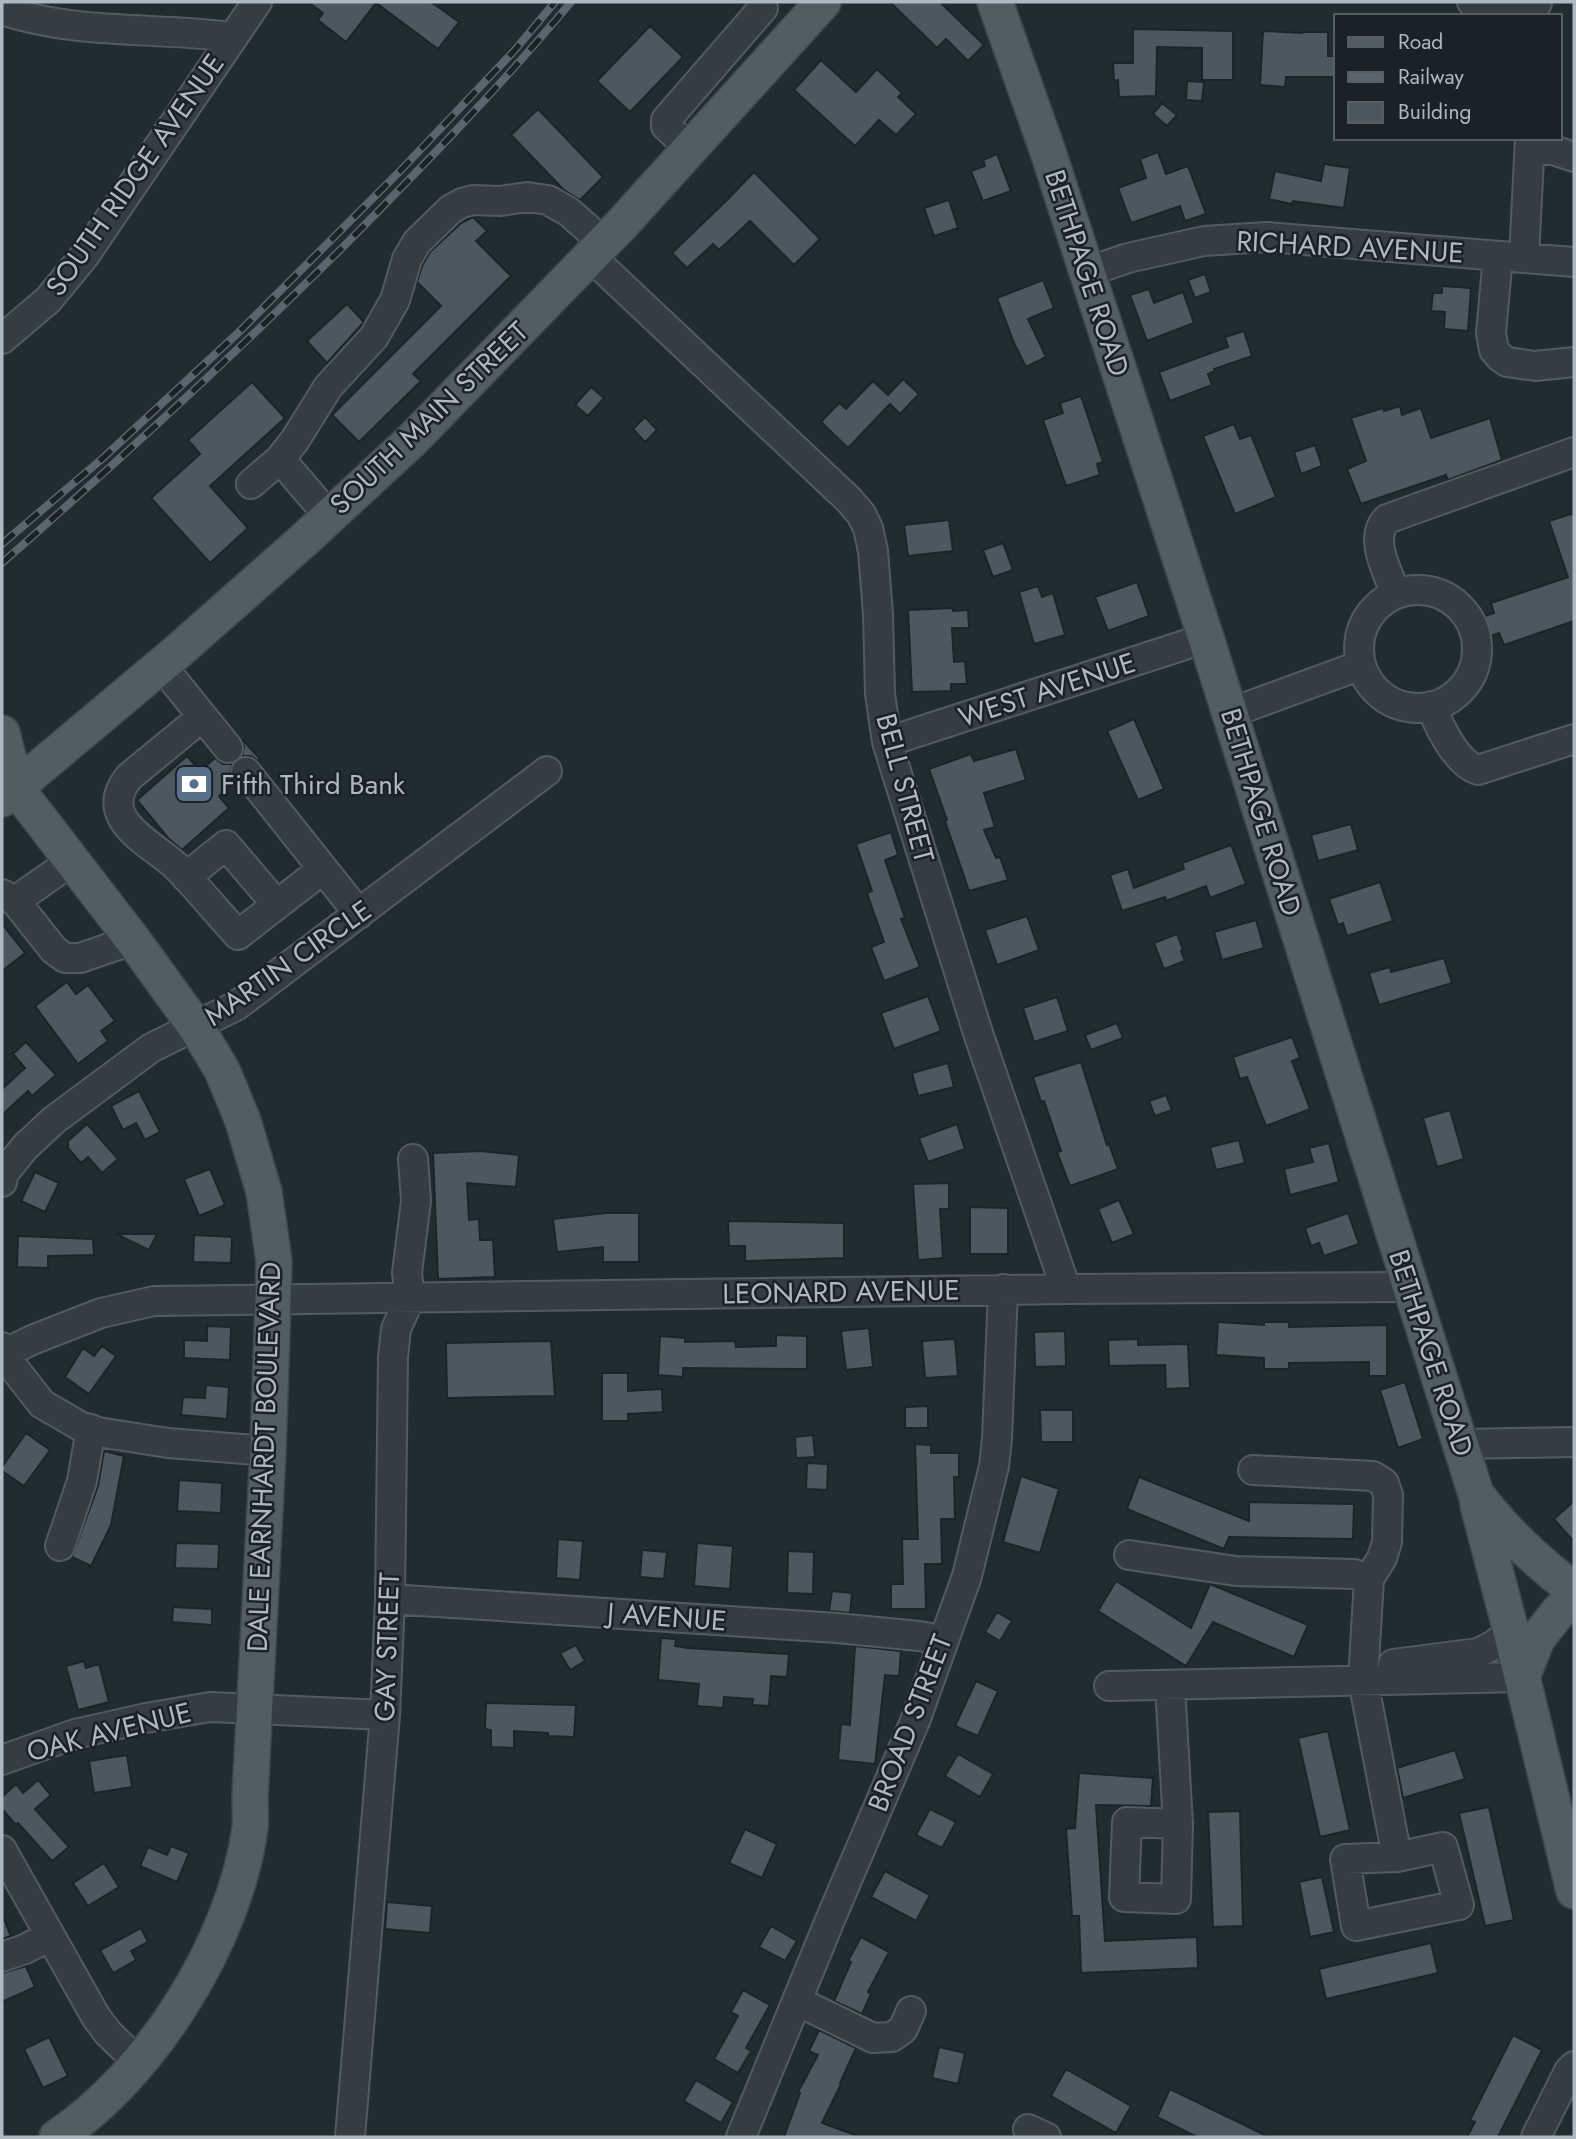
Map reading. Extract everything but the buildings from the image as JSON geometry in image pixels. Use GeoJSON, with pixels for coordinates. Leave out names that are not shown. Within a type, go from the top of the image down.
{"type":"FeatureCollection","features":[{"type":"Feature","properties":{"kind":"main road","name":"SOUTH MAIN STREET"},"geometry":{"type":"LineString","coordinates":[[6,789],[162,665],[412,440],[597,250],[822,2]]}},
{"type":"Feature","properties":{"kind":"main road","name":"BETHPAGE ROAD"},"geometry":{"type":"LineString","coordinates":[[995,2],[1047,149],[1206,638],[1476,1494],[1498,1523],[1570,1590]]}},
{"type":"Feature","properties":{"kind":"main road","name":"DALE EARNHARDT BOULEVARD"},"geometry":{"type":"LineString","coordinates":[[2,733],[6,789],[72,861],[133,940],[196,1027],[222,1070],[243,1121],[264,1192],[274,1261],[250,1827],[236,1887],[219,1932],[169,2023],[107,2097],[57,2137]]}},
{"type":"Feature","properties":{"kind":"main road"},"geometry":{"type":"LineString","coordinates":[[1476,1494],[1574,1891]]}},
{"type":"Feature","properties":{"kind":"main road"},"geometry":{"type":"LineString","coordinates":[[1511,1631],[1570,1590]]}},
{"type":"Feature","properties":{"kind":"main road"},"geometry":{"type":"LineString","coordinates":[[1522,1677],[1537,1639],[1559,1611],[1570,1590]]}},
{"type":"Feature","properties":{"kind":"street","name":"SOUTH RIDGE AVENUE"},"geometry":{"type":"LineString","coordinates":[[2,339],[48,300],[85,255],[257,2]]}},
{"type":"Feature","properties":{"kind":"street"},"geometry":{"type":"LineString","coordinates":[[1472,2],[1537,7]]}},
{"type":"Feature","properties":{"kind":"street"},"geometry":{"type":"LineString","coordinates":[[690,149],[666,126],[666,120],[760,5],[793,35]]}},
{"type":"Feature","properties":{"kind":"street"},"geometry":{"type":"LineString","coordinates":[[2,10],[73,26],[232,37]]}},
{"type":"Feature","properties":{"kind":"street"},"geometry":{"type":"LineString","coordinates":[[1574,157],[1530,144],[1511,257],[1491,333],[1494,350],[1507,362],[1535,366],[1574,362]]}},
{"type":"Feature","properties":{"kind":"street","name":"BELL STREET"},"geometry":{"type":"LineString","coordinates":[[251,484],[280,459],[328,387],[374,337],[396,300],[407,259],[417,242],[451,209],[473,200],[500,201],[527,197],[548,200],[569,212],[597,250],[848,499],[861,514],[868,528],[873,551],[880,694],[887,742],[979,1035],[1066,1289]]}},
{"type":"Feature","properties":{"kind":"street","name":"RICHARD AVENUE"},"geometry":{"type":"LineString","coordinates":[[1087,272],[1128,258],[1204,241],[1267,237],[1574,262]]}},
{"type":"Feature","properties":{"kind":"street"},"geometry":{"type":"LineString","coordinates":[[1396,594],[1379,542],[1379,530],[1387,519],[1574,452]]}},
{"type":"Feature","properties":{"kind":"street"},"geometry":{"type":"LineString","coordinates":[[280,459],[329,516]]}},
{"type":"Feature","properties":{"kind":"street"},"geometry":{"type":"LineString","coordinates":[[1423,589],[1441,594],[1458,604],[1470,619],[1477,637],[1478,656],[1466,686],[1439,705],[1407,707],[1392,702],[1378,693],[1361,665],[1359,646],[1363,628],[1372,611],[1386,598],[1396,594],[1423,589]]}},
{"type":"Feature","properties":{"kind":"street","name":"WEST AVENUE"},"geometry":{"type":"LineString","coordinates":[[887,742],[1206,638]]}},
{"type":"Feature","properties":{"kind":"street"},"geometry":{"type":"LineString","coordinates":[[162,665],[228,748]]}},
{"type":"Feature","properties":{"kind":"street"},"geometry":{"type":"LineString","coordinates":[[1230,713],[1361,665]]}},
{"type":"Feature","properties":{"kind":"street"},"geometry":{"type":"LineString","coordinates":[[1432,706],[1438,726],[1451,745],[1471,768],[1478,770],[1574,739]]}},
{"type":"Feature","properties":{"kind":"street"},"geometry":{"type":"LineString","coordinates":[[202,717],[129,777],[119,794],[119,807],[124,819],[137,835],[176,866],[237,935],[323,869]]}},
{"type":"Feature","properties":{"kind":"street","name":"MARTIN CIRCLE"},"geometry":{"type":"LineString","coordinates":[[2,1182],[4,1173],[25,1147],[54,1120],[151,1048],[236,1006],[547,771]]}},
{"type":"Feature","properties":{"kind":"street"},"geometry":{"type":"LineString","coordinates":[[246,772],[359,914]]}},
{"type":"Feature","properties":{"kind":"street"},"geometry":{"type":"LineString","coordinates":[[186,877],[226,845],[277,905]]}},
{"type":"Feature","properties":{"kind":"street"},"geometry":{"type":"LineString","coordinates":[[72,861],[8,898],[54,950],[65,958],[80,958],[133,940]]}},
{"type":"Feature","properties":{"kind":"street","name":"GAY STREET"},"geometry":{"type":"LineString","coordinates":[[350,2137],[385,1715],[390,1599],[393,1357],[396,1329],[410,1298],[407,1273],[416,1201],[413,1159]]}},
{"type":"Feature","properties":{"kind":"street","name":"LEONARD AVENUE"},"geometry":{"type":"LineString","coordinates":[[273,1300],[1003,1289],[1409,1287]]}},
{"type":"Feature","properties":{"kind":"street","name":"BROAD STREET"},"geometry":{"type":"LineString","coordinates":[[741,2137],[915,1721],[967,1576],[994,1466],[1003,1289]]}},
{"type":"Feature","properties":{"kind":"street"},"geometry":{"type":"LineString","coordinates":[[268,1451],[168,1443],[80,1426],[43,1404],[3,1352],[101,1313],[154,1301],[273,1300]]}},
{"type":"Feature","properties":{"kind":"street"},"geometry":{"type":"LineString","coordinates":[[60,1546],[82,1481],[91,1429]]}},
{"type":"Feature","properties":{"kind":"street"},"geometry":{"type":"LineString","coordinates":[[1460,1444],[1574,1442]]}},
{"type":"Feature","properties":{"kind":"street"},"geometry":{"type":"LineString","coordinates":[[1253,1470],[1373,1476],[1384,1483],[1388,1495],[1387,1542],[1382,1558],[1369,1579],[1363,1680],[1397,1857]]}},
{"type":"Feature","properties":{"kind":"street"},"geometry":{"type":"LineString","coordinates":[[1129,1555],[1236,1571],[1354,1574],[1369,1579]]}},
{"type":"Feature","properties":{"kind":"street","name":"J AVENUE"},"geometry":{"type":"LineString","coordinates":[[390,1599],[837,1628],[919,1636],[942,1644]]}},
{"type":"Feature","properties":{"kind":"street"},"geometry":{"type":"LineString","coordinates":[[1363,1680],[1394,1664],[1478,1653],[1494,1645],[1511,1631]]}},
{"type":"Feature","properties":{"kind":"street"},"geometry":{"type":"LineString","coordinates":[[1109,1686],[1522,1677]]}},
{"type":"Feature","properties":{"kind":"street"},"geometry":{"type":"LineString","coordinates":[[1170,1686],[1178,1824]]}},
{"type":"Feature","properties":{"kind":"street","name":"OAK AVENUE"},"geometry":{"type":"LineString","coordinates":[[2,1760],[75,1734],[210,1707],[385,1715]]}},
{"type":"Feature","properties":{"kind":"street"},"geometry":{"type":"LineString","coordinates":[[2,1850],[96,2017],[108,2034],[138,2062]]}},
{"type":"Feature","properties":{"kind":"street"},"geometry":{"type":"LineString","coordinates":[[2,1957],[50,1936]]}},
{"type":"Feature","properties":{"kind":"street"},"geometry":{"type":"LineString","coordinates":[[796,2001],[873,2038],[892,2037],[903,2029],[911,2011]]}},
{"type":"Feature","properties":{"kind":"street"},"geometry":{"type":"LineString","coordinates":[[1536,2137],[1574,2066]]}},
{"type":"Feature","properties":{"kind":"railway"},"geometry":{"type":"LineString","coordinates":[[2,544],[103,458],[238,333],[401,170],[514,51],[555,2]]}},
{"type":"Feature","properties":{"kind":"railway"},"geometry":{"type":"LineString","coordinates":[[2,563],[175,408],[344,246],[489,96],[571,2]]}},
{"type":"Feature","properties":{"kind":"place","name":"Fifth Third Bank"},"geometry":{"type":"Point","coordinates":[194,784]}}]}
